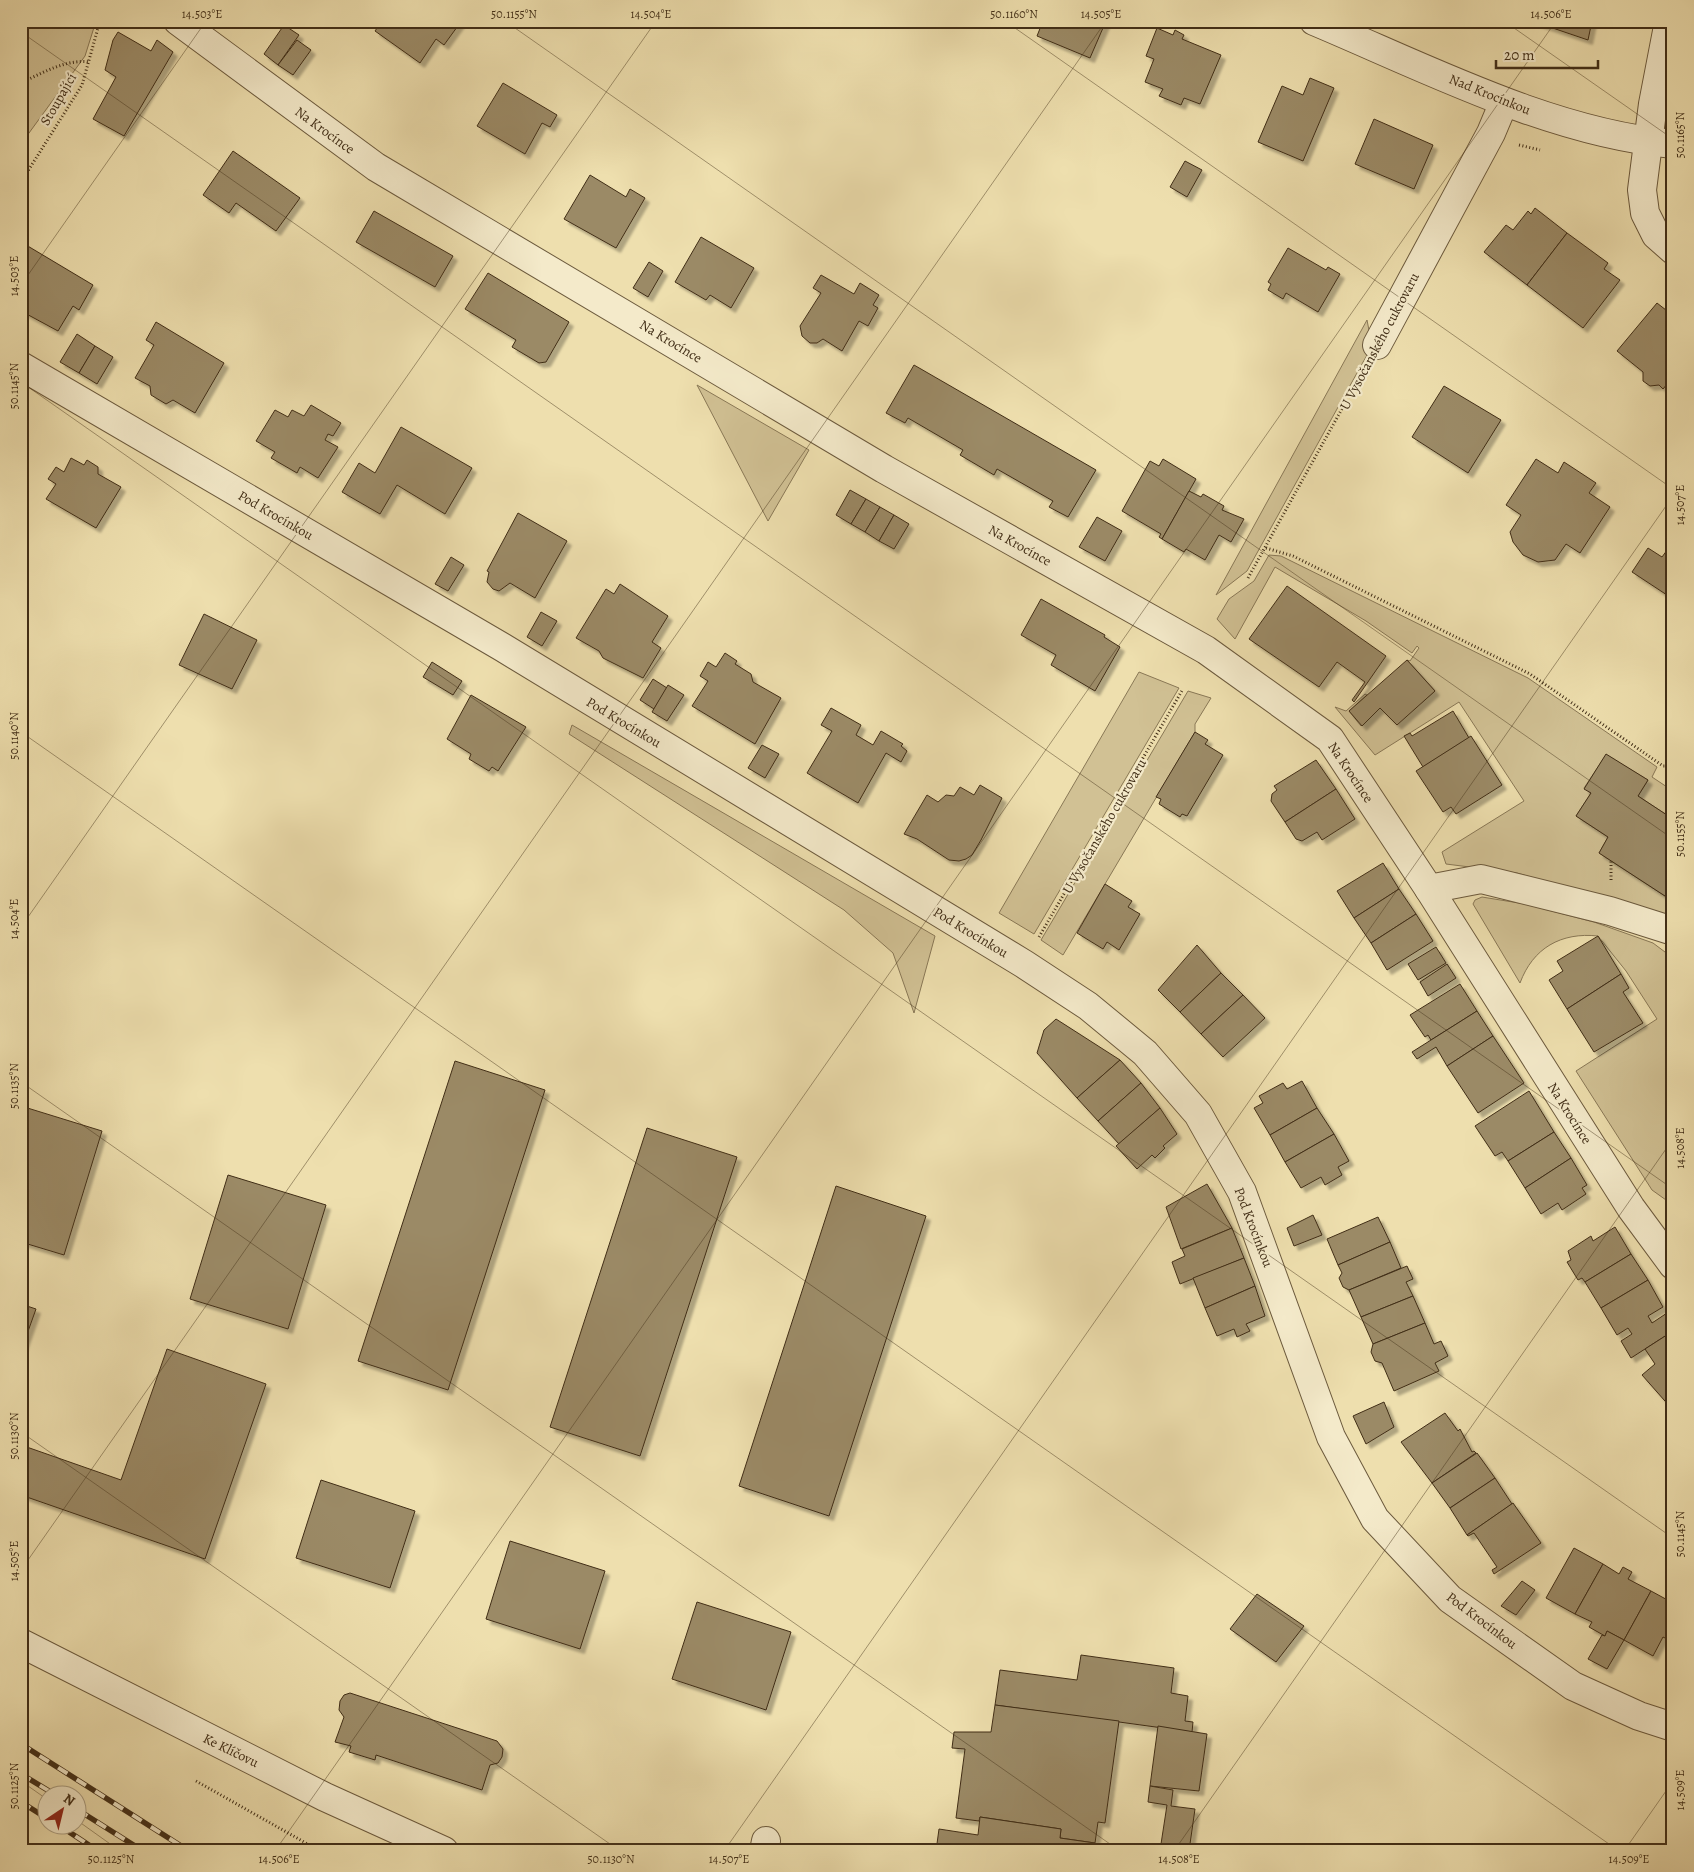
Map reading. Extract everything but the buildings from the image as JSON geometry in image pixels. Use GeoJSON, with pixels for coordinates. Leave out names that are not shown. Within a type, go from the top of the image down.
{"type":"FeatureCollection","features":[{"type":"Feature","properties":{"kind":"street","name":"Na Krocínce"},"geometry":{"type":"LineString","coordinates":[[178,21],[376,167],[884,469],[1206,650],[1330,739],[1631,1208],[1673,1265]]}},
{"type":"Feature","properties":{"kind":"street","name":"Nad Krocínkou"},"geometry":{"type":"LineString","coordinates":[[1314,21],[1504,102],[1545,116],[1660,143]]}},
{"type":"Feature","properties":{"kind":"street"},"geometry":{"type":"LineString","coordinates":[[1669,21],[1653,104],[1660,143],[1642,190],[1645,213],[1656,235],[1673,250]]}},
{"type":"Feature","properties":{"kind":"street","name":"U Vysočanského cukrovaru"},"geometry":{"type":"LineString","coordinates":[[1377,345],[1490,133],[1504,102]]}},
{"type":"Feature","properties":{"kind":"street","name":"Pod Krocínkou"},"geometry":{"type":"LineString","coordinates":[[21,366],[502,647],[1024,964],[1088,1006],[1145,1053],[1198,1114],[1242,1192],[1331,1437],[1375,1519],[1450,1599],[1573,1686],[1639,1716],[1673,1727]]}},
{"type":"Feature","properties":{"kind":"street"},"geometry":{"type":"LineString","coordinates":[[1428,889],[1481,879],[1610,911],[1673,931]]}},
{"type":"Feature","properties":{"kind":"street"},"geometry":{"type":"LineString","coordinates":[[1631,1208],[1673,1236]]}},
{"type":"Feature","properties":{"kind":"street","name":"Ke Klíčovu"},"geometry":{"type":"LineString","coordinates":[[21,1643],[325,1797],[444,1851]]}},
{"type":"Feature","properties":{"kind":"path","name":"Stoupající"},"geometry":{"type":"LineString","coordinates":[[21,182],[82,84],[100,21]]}},
{"type":"Feature","properties":{"kind":"path"},"geometry":{"type":"LineString","coordinates":[[21,84],[43,72],[78,61],[89,62]]}},
{"type":"Feature","properties":{"kind":"path","name":"U Vysočanského cukrovaru"},"geometry":{"type":"LineString","coordinates":[[1248,578],[1377,345]]}},
{"type":"Feature","properties":{"kind":"path"},"geometry":{"type":"LineString","coordinates":[[1266,548],[1293,556],[1530,674],[1663,766],[1673,766]]}},
{"type":"Feature","properties":{"kind":"path","name":"U Vysočanského cukrovaru"},"geometry":{"type":"LineString","coordinates":[[1024,964],[1183,689]]}},
{"type":"Feature","properties":{"kind":"path"},"geometry":{"type":"LineString","coordinates":[[196,1780],[320,1851]]}},
{"type":"Feature","properties":{"kind":"shaded area"},"geometry":{"type":"Polygon","coordinates":[[[21,21],[96,21],[85,56],[21,144],[21,21]]]}},
{"type":"Feature","properties":{"kind":"shaded area"},"geometry":{"type":"Polygon","coordinates":[[[1367,320],[1372,346],[1247,571],[1216,595],[1367,320]]]}},
{"type":"Feature","properties":{"kind":"shaded area"},"geometry":{"type":"Polygon","coordinates":[[[697,385],[809,450],[768,521],[697,385]]]}},
{"type":"Feature","properties":{"kind":"shaded area"},"geometry":{"type":"Polygon","coordinates":[[[1269,555],[1281,556],[1528,678],[1657,767],[1652,777],[1673,791],[1673,819],[1638,796],[1648,780],[1606,755],[1584,788],[1591,793],[1576,816],[1608,837],[1599,853],[1665,896],[1673,884],[1673,920],[1517,873],[1446,864],[1442,852],[1524,801],[1459,702],[1375,755],[1335,707],[1346,711],[1365,694],[1367,695],[1349,711],[1361,726],[1380,708],[1397,724],[1435,691],[1407,660],[1410,661],[1419,648],[1417,646],[1412,653],[1366,621],[1275,567],[1235,639],[1217,619],[1229,599],[1254,581],[1269,555]]]}},
{"type":"Feature","properties":{"kind":"shaded area"},"geometry":{"type":"Polygon","coordinates":[[[1139,672],[1179,688],[1034,934],[999,913],[1139,672]]]}},
{"type":"Feature","properties":{"kind":"shaded area"},"geometry":{"type":"Polygon","coordinates":[[[1188,691],[1211,698],[1195,724],[1195,732],[1063,955],[1041,940],[1188,691]]]}},
{"type":"Feature","properties":{"kind":"shaded area"},"geometry":{"type":"Polygon","coordinates":[[[572,725],[935,936],[914,1013],[893,953],[844,910],[569,734],[572,725]]]}},
{"type":"Feature","properties":{"kind":"shaded area"},"geometry":{"type":"Polygon","coordinates":[[[1482,897],[1525,904],[1594,922],[1653,943],[1673,958],[1673,1205],[1652,1190],[1576,1071],[1657,1019],[1626,971],[1598,936],[1572,937],[1550,945],[1532,960],[1520,983],[1473,904],[1475,900],[1482,897]]]}},
{"type":"Feature","properties":{"kind":"railway"},"geometry":{"type":"LineString","coordinates":[[21,1744],[189,1851]]}},
{"type":"Feature","properties":{"kind":"railway"},"geometry":{"type":"LineString","coordinates":[[21,1774],[38,1784]]}},
{"type":"Feature","properties":{"kind":"railway"},"geometry":{"type":"LineString","coordinates":[[21,1802],[38,1813]]}},
{"type":"Feature","properties":{"kind":"railway"},"geometry":{"type":"LineString","coordinates":[[88,1816],[143,1851]]}},
{"type":"Feature","properties":{"kind":"railway"},"geometry":{"type":"LineString","coordinates":[[72,1834],[98,1851]]}}]}
